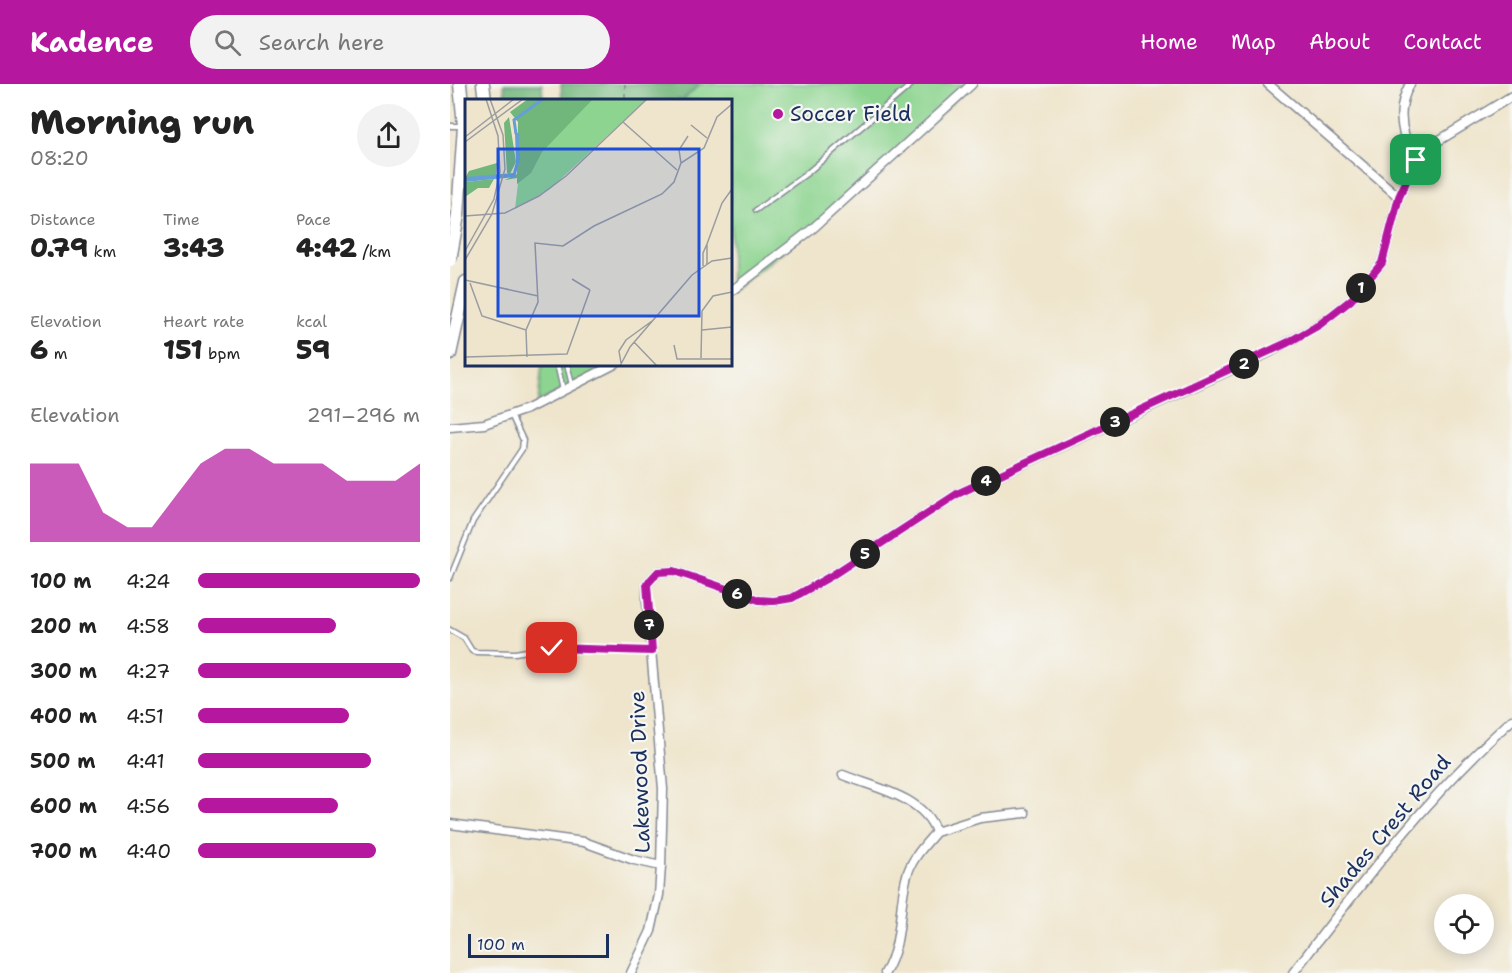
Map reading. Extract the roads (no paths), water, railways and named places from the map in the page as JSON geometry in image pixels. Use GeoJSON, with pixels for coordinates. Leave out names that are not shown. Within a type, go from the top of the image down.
{"type":"FeatureCollection","features":[{"type":"Feature","properties":{"kind":"main road"},"geometry":{"type":"LineString","coordinates":[[450,260],[458,215],[464,126],[460,84]]}},
{"type":"Feature","properties":{"kind":"main road"},"geometry":{"type":"LineString","coordinates":[[483,84],[485,99]]}},
{"type":"Feature","properties":{"kind":"main road"},"geometry":{"type":"LineString","coordinates":[[450,354],[465,286]]}},
{"type":"Feature","properties":{"kind":"street"},"geometry":{"type":"LineString","coordinates":[[732,290],[811,230],[972,84]]}},
{"type":"Feature","properties":{"kind":"street"},"geometry":{"type":"LineString","coordinates":[[1268,84],[1399,197]]}},
{"type":"Feature","properties":{"kind":"street"},"geometry":{"type":"LineString","coordinates":[[1410,84],[1400,119],[1408,147],[1416,160],[1438,141],[1512,96]]}},
{"type":"Feature","properties":{"kind":"street","name":"Lakewood Drive"},"geometry":{"type":"LineString","coordinates":[[632,973],[651,931],[659,895],[661,866],[663,789],[647,584],[658,572],[674,571],[759,600],[774,601],[792,598],[831,576],[957,494],[1270,352],[1319,325],[1351,300],[1382,263],[1399,197],[1416,160]]}},
{"type":"Feature","properties":{"kind":"street"},"geometry":{"type":"LineString","coordinates":[[450,427],[484,424],[572,386],[611,366]]}},
{"type":"Feature","properties":{"kind":"street","name":"Shades Crest Road"},"geometry":{"type":"LineString","coordinates":[[1293,973],[1378,863],[1475,753],[1512,720]]}},
{"type":"Feature","properties":{"kind":"street"},"geometry":{"type":"LineString","coordinates":[[843,775],[911,802],[931,818],[936,832]]}},
{"type":"Feature","properties":{"kind":"street"},"geometry":{"type":"LineString","coordinates":[[885,973],[893,960],[900,933],[906,878],[915,857],[936,832],[980,818],[1025,813]]}},
{"type":"Feature","properties":{"kind":"street"},"geometry":{"type":"LineString","coordinates":[[450,824],[584,842],[634,860],[661,866]]}},
{"type":"Feature","properties":{"kind":"lane"},"geometry":{"type":"LineString","coordinates":[[756,210],[814,167],[912,84]]}},
{"type":"Feature","properties":{"kind":"lane"},"geometry":{"type":"LineString","coordinates":[[450,126],[464,126]]}},
{"type":"Feature","properties":{"kind":"lane"},"geometry":{"type":"LineString","coordinates":[[557,366],[563,390]]}},
{"type":"Feature","properties":{"kind":"lane"},"geometry":{"type":"LineString","coordinates":[[567,366],[572,386]]}},
{"type":"Feature","properties":{"kind":"lane"},"geometry":{"type":"LineString","coordinates":[[450,578],[473,521],[522,449],[523,440],[510,414]]}},
{"type":"Feature","properties":{"kind":"lane"},"geometry":{"type":"LineString","coordinates":[[450,630],[464,638],[472,651],[484,653],[515,653],[545,648],[652,651]]}},
{"type":"Feature","properties":{"kind":"place","name":"Soccer Field"},"geometry":{"type":"Point","coordinates":[778,114]}}]}
